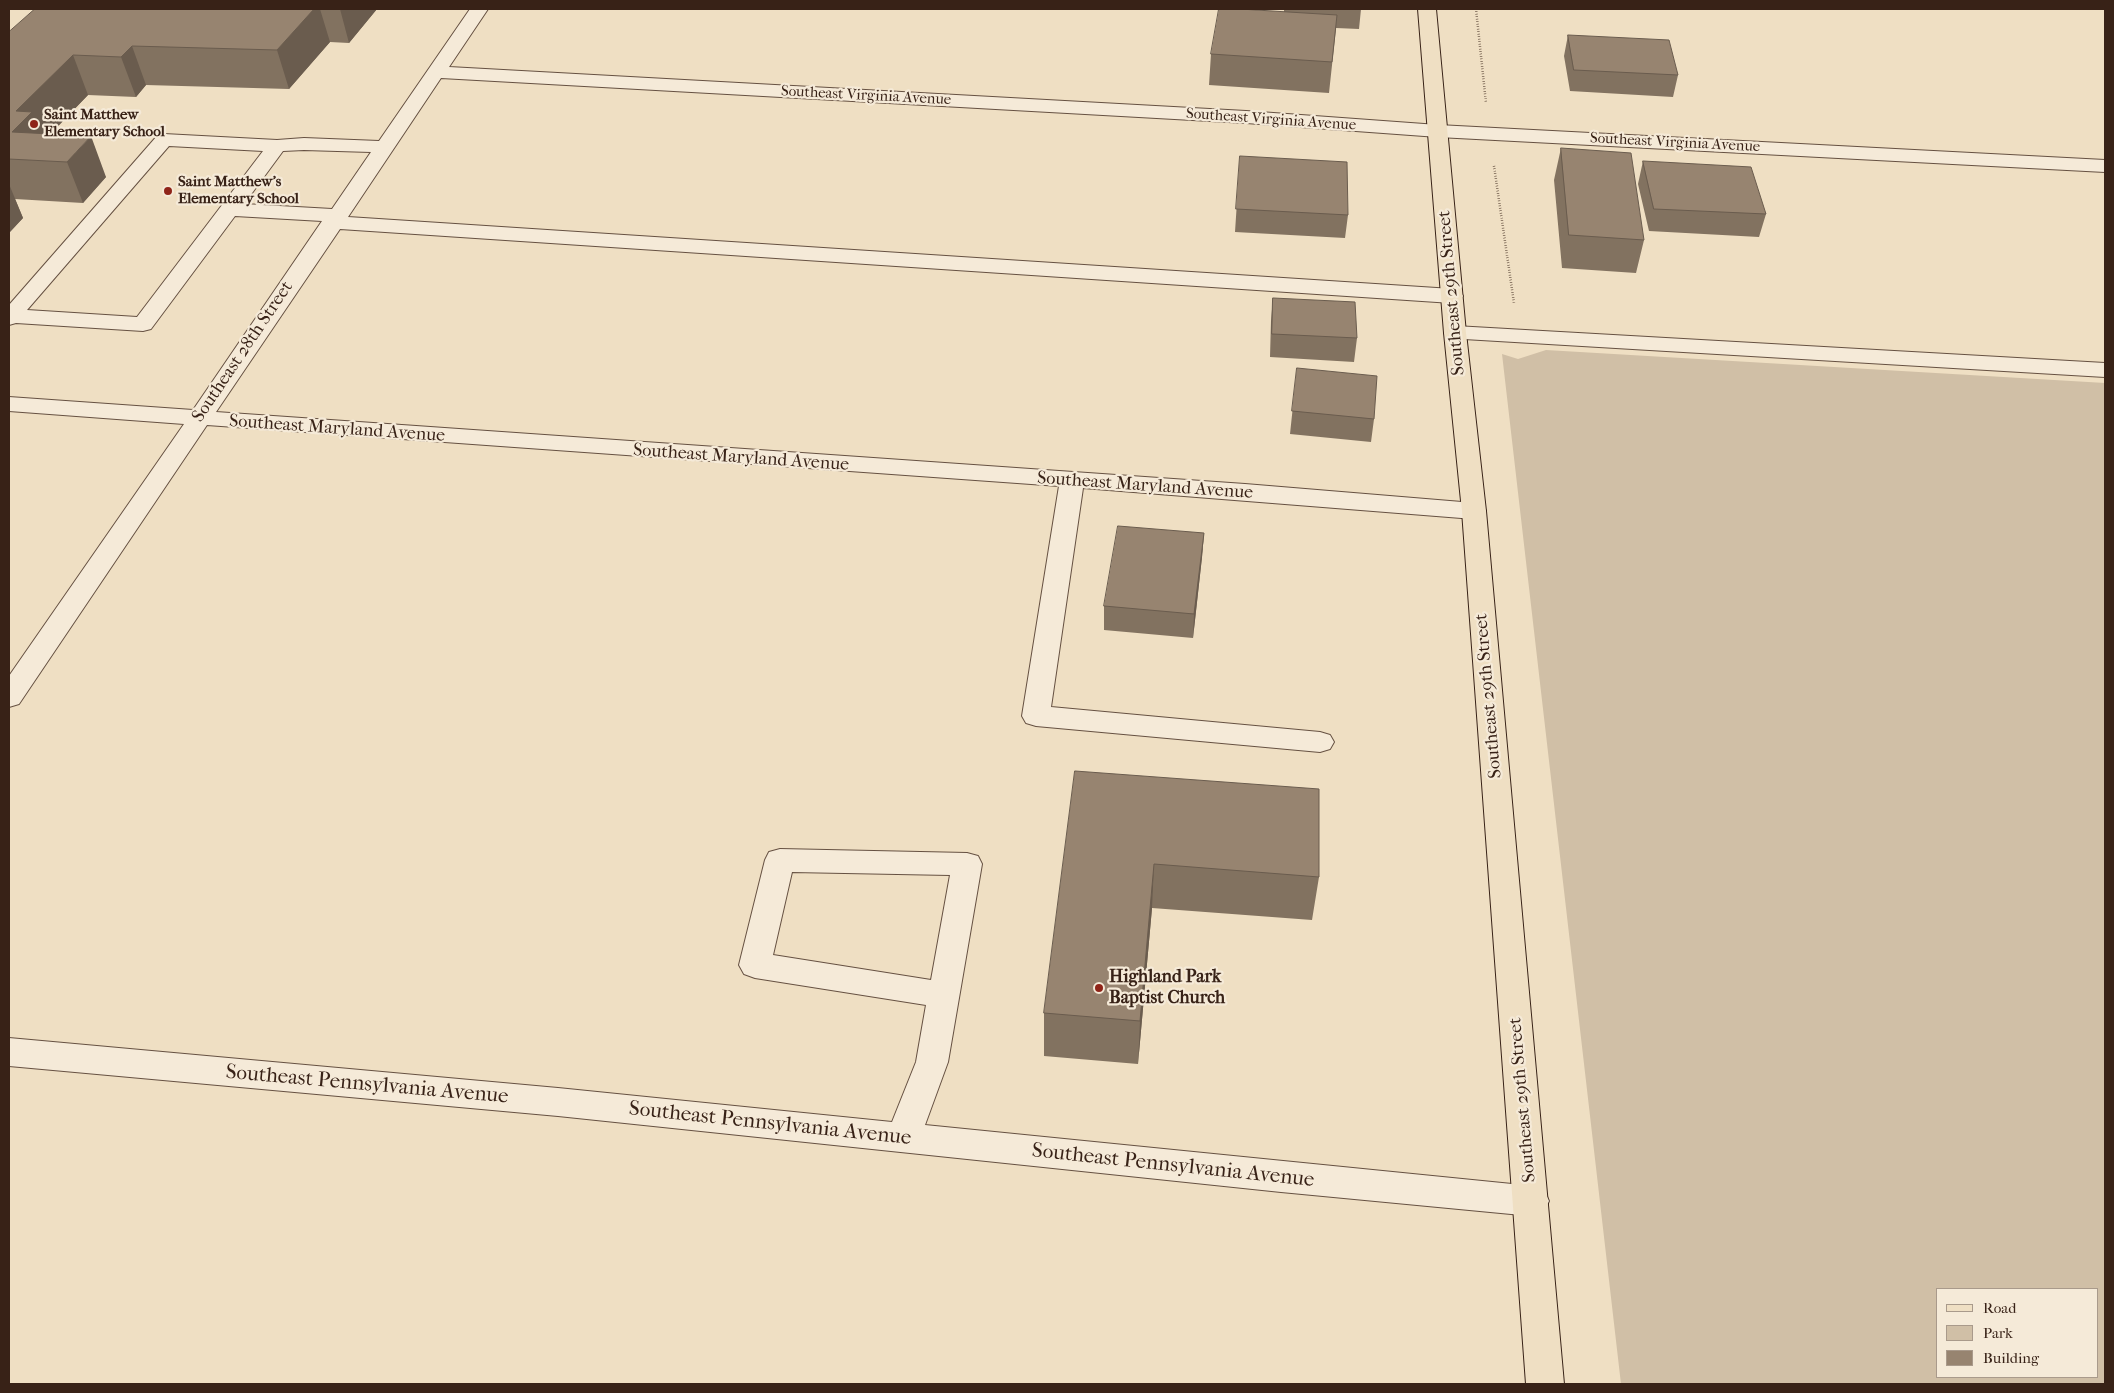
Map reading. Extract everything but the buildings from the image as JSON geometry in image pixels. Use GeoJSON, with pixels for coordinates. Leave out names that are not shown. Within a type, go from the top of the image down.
{"type":"FeatureCollection","features":[{"type":"Feature","properties":{"kind":"main road","name":"Southeast 29th Street"},"geometry":{"type":"LineString","coordinates":[[1427,9],[1455,333],[1474,511],[1532,1201],[1545,1384]]}},
{"type":"Feature","properties":{"kind":"street","name":"Southeast 28th Street"},"geometry":{"type":"LineString","coordinates":[[9,697],[479,9]]}},
{"type":"Feature","properties":{"kind":"street","name":"Southeast Virginia Avenue"},"geometry":{"type":"LineString","coordinates":[[436,72],[1246,117],[1489,134],[2105,166]]}},
{"type":"Feature","properties":{"kind":"street"},"geometry":{"type":"LineString","coordinates":[[10,317],[164,140],[277,146],[304,144],[384,148]]}},
{"type":"Feature","properties":{"kind":"street"},"geometry":{"type":"LineString","coordinates":[[10,317],[143,324],[277,146]]}},
{"type":"Feature","properties":{"kind":"street"},"geometry":{"type":"LineString","coordinates":[[229,209],[335,219],[1452,296]]}},
{"type":"Feature","properties":{"kind":"street"},"geometry":{"type":"LineString","coordinates":[[1455,333],[2105,370]]}},
{"type":"Feature","properties":{"kind":"street","name":"Southeast Maryland Avenue"},"geometry":{"type":"LineString","coordinates":[[9,404],[198,419],[1245,492],[1474,511]]}},
{"type":"Feature","properties":{"kind":"street"},"geometry":{"type":"LineString","coordinates":[[1072,481],[1036,716],[1320,742]]}},
{"type":"Feature","properties":{"kind":"street"},"geometry":{"type":"LineString","coordinates":[[903,1138],[932,1062],[944,995],[967,864],[780,860],[755,965],[944,995]]}},
{"type":"Feature","properties":{"kind":"street","name":"Southeast Pennsylvania Avenue"},"geometry":{"type":"LineString","coordinates":[[9,1052],[558,1102],[1532,1201]]}},
{"type":"Feature","properties":{"kind":"path"},"geometry":{"type":"LineString","coordinates":[[1476,9],[1489,134],[1520,337]]}},
{"type":"Feature","properties":{"kind":"green space"},"geometry":{"type":"Polygon","coordinates":[[[1546,350],[2105,383],[2105,1384],[1621,1384],[1502,354],[1518,359],[1546,350]]]}},
{"type":"Feature","properties":{"kind":"place","name":"Saint Matthew Elementary School"},"geometry":{"type":"Point","coordinates":[34,124]}},
{"type":"Feature","properties":{"kind":"place","name":"Saint Matthew's Elementary School"},"geometry":{"type":"Point","coordinates":[168,191]}},
{"type":"Feature","properties":{"kind":"place","name":"Highland Park Baptist Church"},"geometry":{"type":"Point","coordinates":[1099,988]}}]}
